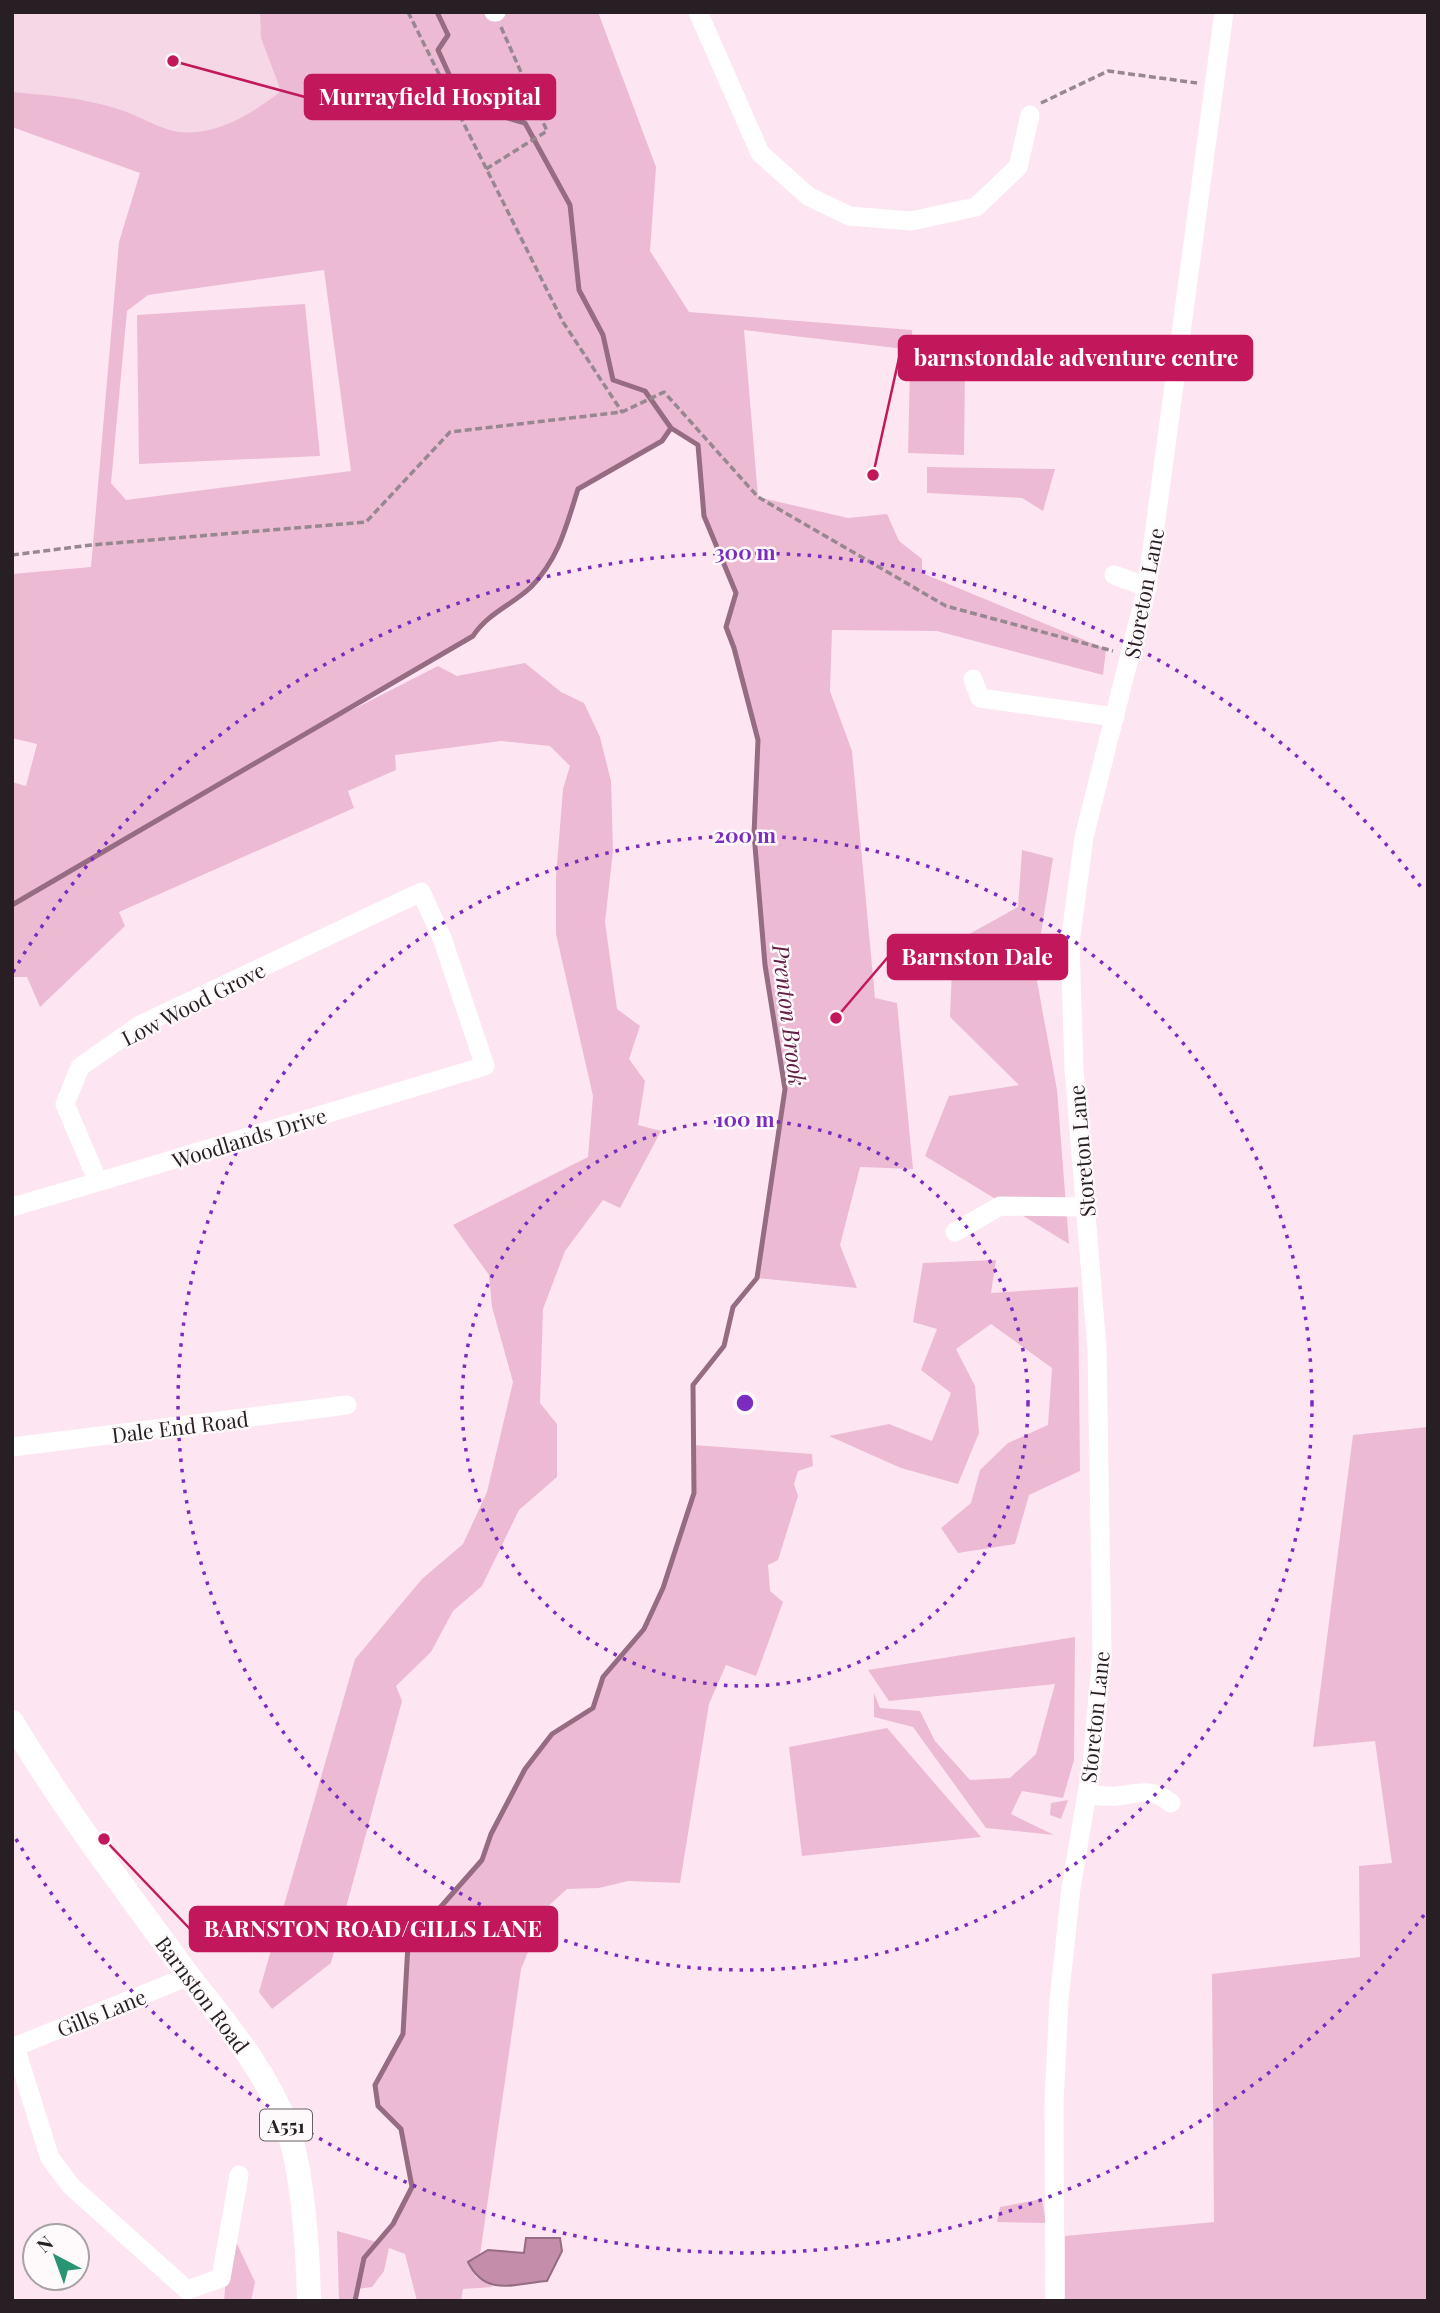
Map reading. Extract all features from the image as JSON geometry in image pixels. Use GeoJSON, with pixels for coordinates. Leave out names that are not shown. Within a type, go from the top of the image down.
{"type":"FeatureCollection","features":[{"type":"Feature","properties":{"kind":"main road","name":"Barnston Road"},"geometry":{"type":"LineString","coordinates":[[12,1722],[46,1778],[258,2067],[287,2126],[297,2160],[309,2301]]}},
{"type":"Feature","properties":{"kind":"street"},"geometry":{"type":"LineString","coordinates":[[698,12],[760,153],[808,196],[849,216],[911,221],[976,207],[1018,167],[1030,115]]}},
{"type":"Feature","properties":{"kind":"street","name":"Storeton Lane"},"geometry":{"type":"LineString","coordinates":[[1055,2301],[1054,2104],[1059,2000],[1071,1888],[1087,1794],[1102,1653],[1097,1349],[1074,1069],[1070,943],[1084,837],[1132,656],[1147,587],[1224,12]]}},
{"type":"Feature","properties":{"kind":"street"},"geometry":{"type":"LineString","coordinates":[[1114,575],[1147,587]]}},
{"type":"Feature","properties":{"kind":"street"},"geometry":{"type":"LineString","coordinates":[[973,679],[980,698],[1115,717]]}},
{"type":"Feature","properties":{"kind":"street","name":"Low Wood Grove"},"geometry":{"type":"LineString","coordinates":[[98,1182],[65,1104],[80,1067],[140,1025],[421,892],[442,939],[485,1066]]}},
{"type":"Feature","properties":{"kind":"street","name":"Woodlands Drive"},"geometry":{"type":"LineString","coordinates":[[12,1207],[485,1066]]}},
{"type":"Feature","properties":{"kind":"street"},"geometry":{"type":"LineString","coordinates":[[955,1232],[1000,1206],[1086,1207]]}},
{"type":"Feature","properties":{"kind":"street","name":"Dale End Road"},"geometry":{"type":"LineString","coordinates":[[12,1447],[347,1405]]}},
{"type":"Feature","properties":{"kind":"street"},"geometry":{"type":"LineString","coordinates":[[1087,1794],[1111,1796],[1148,1791],[1162,1795],[1171,1803]]}},
{"type":"Feature","properties":{"kind":"street","name":"Gills Lane"},"geometry":{"type":"LineString","coordinates":[[13,2047],[189,1976]]}},
{"type":"Feature","properties":{"kind":"street"},"geometry":{"type":"LineString","coordinates":[[13,2047],[50,2158],[71,2186],[187,2290],[221,2278],[239,2175]]}},
{"type":"Feature","properties":{"kind":"path"},"geometry":{"type":"LineString","coordinates":[[408,12],[563,323],[622,412]]}},
{"type":"Feature","properties":{"kind":"path"},"geometry":{"type":"LineString","coordinates":[[486,169],[547,131],[495,12]]}},
{"type":"Feature","properties":{"kind":"path"},"geometry":{"type":"LineString","coordinates":[[1030,115],[1043,102],[1108,71],[1213,86]]}},
{"type":"Feature","properties":{"kind":"path"},"geometry":{"type":"LineString","coordinates":[[12,555],[91,545],[366,522],[450,432],[622,412],[664,392],[758,497],[946,606],[1132,656]]}},
{"type":"Feature","properties":{"kind":"shaded area"},"geometry":{"type":"Polygon","coordinates":[[[12,12],[333,12],[261,154],[12,111],[12,12]]]}},
{"type":"Feature","properties":{"kind":"shaded area"},"geometry":{"type":"Polygon","coordinates":[[[260,12],[598,12],[656,167],[650,251],[689,312],[912,330],[913,350],[744,330],[758,497],[848,518],[887,514],[899,541],[922,559],[922,573],[1106,649],[1103,675],[937,631],[832,630],[830,691],[852,751],[875,998],[897,1003],[913,1169],[860,1167],[840,1245],[857,1288],[757,1278],[785,1089],[765,965],[754,834],[758,740],[726,627],[736,593],[704,516],[698,445],[671,428],[662,441],[578,489],[555,553],[541,575],[524,593],[493,615],[473,636],[303,735],[438,666],[457,676],[525,663],[561,692],[584,703],[600,737],[611,781],[613,851],[605,922],[617,1009],[640,1026],[629,1059],[645,1081],[638,1125],[661,1131],[620,1208],[603,1200],[565,1251],[543,1309],[540,1403],[557,1424],[557,1477],[519,1510],[482,1586],[453,1611],[431,1652],[396,1686],[402,1701],[331,1963],[272,2009],[259,1992],[355,1659],[422,1579],[463,1544],[487,1492],[513,1382],[492,1307],[489,1275],[453,1225],[588,1157],[593,1096],[556,934],[556,877],[563,789],[570,766],[550,746],[501,741],[395,755],[396,770],[348,791],[354,808],[119,912],[125,926],[40,1007],[27,977],[12,977],[12,782],[26,786],[37,744],[12,738],[12,574],[91,567],[119,242],[140,173],[12,127],[12,92],[105,105],[179,132],[221,127],[246,115],[281,91],[261,38],[260,12]],[[324,270],[148,295],[127,311],[111,483],[126,500],[351,471],[324,270]]]}},
{"type":"Feature","properties":{"kind":"shaded area"},"geometry":{"type":"Polygon","coordinates":[[[305,304],[320,456],[139,464],[137,315],[305,304]]]}},
{"type":"Feature","properties":{"kind":"shaded area"},"geometry":{"type":"Polygon","coordinates":[[[910,370],[965,371],[964,455],[908,453],[910,370]]]}},
{"type":"Feature","properties":{"kind":"shaded area"},"geometry":{"type":"Polygon","coordinates":[[[927,467],[1055,469],[1043,511],[1022,498],[927,493],[927,467]]]}},
{"type":"Feature","properties":{"kind":"shaded area"},"geometry":{"type":"Polygon","coordinates":[[[1022,850],[1053,858],[1035,970],[1057,1090],[1069,1244],[925,1156],[949,1096],[1019,1085],[950,1017],[953,943],[1018,907],[1022,850]]]}},
{"type":"Feature","properties":{"kind":"shaded area"},"geometry":{"type":"Polygon","coordinates":[[[996,1260],[991,1293],[1078,1287],[1080,1471],[1029,1495],[1015,1544],[958,1553],[941,1528],[971,1503],[980,1470],[1008,1443],[1048,1425],[1052,1368],[991,1324],[956,1349],[975,1386],[979,1433],[958,1484],[901,1468],[829,1436],[889,1424],[932,1441],[951,1393],[921,1370],[937,1329],[913,1322],[923,1263],[996,1260]]]}},
{"type":"Feature","properties":{"kind":"shaded area"},"geometry":{"type":"Polygon","coordinates":[[[1428,1427],[1428,2301],[1065,2301],[1065,2236],[1214,2222],[1212,1974],[1360,1957],[1359,1866],[1392,1863],[1375,1741],[1313,1747],[1353,1435],[1428,1427]]]}},
{"type":"Feature","properties":{"kind":"shaded area"},"geometry":{"type":"Polygon","coordinates":[[[694,1445],[812,1454],[813,1466],[798,1471],[794,1484],[798,1496],[778,1560],[768,1565],[770,1591],[783,1602],[756,1676],[726,1665],[709,1704],[680,1883],[628,1881],[599,1888],[567,1889],[546,1908],[521,1969],[480,2255],[469,2262],[476,2277],[493,2287],[463,2289],[461,2301],[417,2301],[405,2254],[389,2248],[384,2271],[372,2287],[357,2289],[355,2301],[339,2301],[337,2231],[377,2242],[393,2224],[412,2187],[401,2129],[378,2106],[375,2085],[403,2034],[408,1944],[482,1861],[491,1834],[525,1769],[552,1734],[593,1708],[603,1677],[645,1629],[663,1587],[694,1493],[694,1445]]]}},
{"type":"Feature","properties":{"kind":"shaded area"},"geometry":{"type":"Polygon","coordinates":[[[1075,1637],[1074,1760],[1063,1798],[1022,1791],[1011,1814],[1054,1835],[986,1828],[913,1727],[874,1717],[874,1693],[880,1708],[920,1711],[935,1741],[970,1780],[1010,1778],[1036,1754],[1055,1684],[889,1701],[868,1670],[1075,1637]]]}},
{"type":"Feature","properties":{"kind":"shaded area"},"geometry":{"type":"Polygon","coordinates":[[[887,1728],[981,1837],[802,1856],[789,1747],[887,1728]]]}},
{"type":"Feature","properties":{"kind":"shaded area"},"geometry":{"type":"Polygon","coordinates":[[[1068,1800],[1061,1819],[1050,1815],[1051,1803],[1068,1800]]]}},
{"type":"Feature","properties":{"kind":"shaded area"},"geometry":{"type":"Polygon","coordinates":[[[1042,2199],[1046,2223],[997,2222],[1000,2207],[1042,2199]]]}},
{"type":"Feature","properties":{"kind":"shaded area"},"geometry":{"type":"Polygon","coordinates":[[[230,2229],[255,2282],[251,2301],[224,2301],[230,2229]]]}},
{"type":"Feature","properties":{"kind":"shaded area"},"geometry":{"type":"Polygon","coordinates":[[[526,2238],[560,2238],[562,2251],[547,2281],[512,2286],[492,2284],[475,2273],[468,2262],[488,2250],[524,2253],[526,2238]]]}},
{"type":"Feature","properties":{"kind":"waterway","name":"Prenton Brook"},"geometry":{"type":"LineString","coordinates":[[355,2301],[364,2258],[393,2224],[412,2187],[401,2129],[378,2106],[375,2085],[403,2034],[408,1944],[482,1860],[491,1834],[525,1769],[552,1734],[593,1708],[603,1677],[644,1629],[663,1588],[694,1493],[693,1385],[724,1346],[733,1307],[757,1278],[785,1089],[765,965],[754,834],[758,740],[726,627],[736,593],[704,516],[698,445],[671,428],[645,391],[613,380],[603,335],[579,290],[570,205],[525,123],[463,105],[438,50],[448,35],[437,12]]}},
{"type":"Feature","properties":{"kind":"waterway"},"geometry":{"type":"LineString","coordinates":[[12,905],[473,636],[486,621],[524,593],[541,576],[555,553],[578,489],[662,441],[671,428]]}},
{"type":"Feature","properties":{"kind":"place","name":"Murrayfield Hospital"},"geometry":{"type":"Point","coordinates":[173,61]}},
{"type":"Feature","properties":{"kind":"place","name":"barnstondale adventure centre"},"geometry":{"type":"Point","coordinates":[873,475]}},
{"type":"Feature","properties":{"kind":"place","name":"Barnston Dale"},"geometry":{"type":"Point","coordinates":[836,1018]}},
{"type":"Feature","properties":{"kind":"place","name":"BARNSTON ROAD/GILLS LANE"},"geometry":{"type":"Point","coordinates":[104,1839]}}]}
